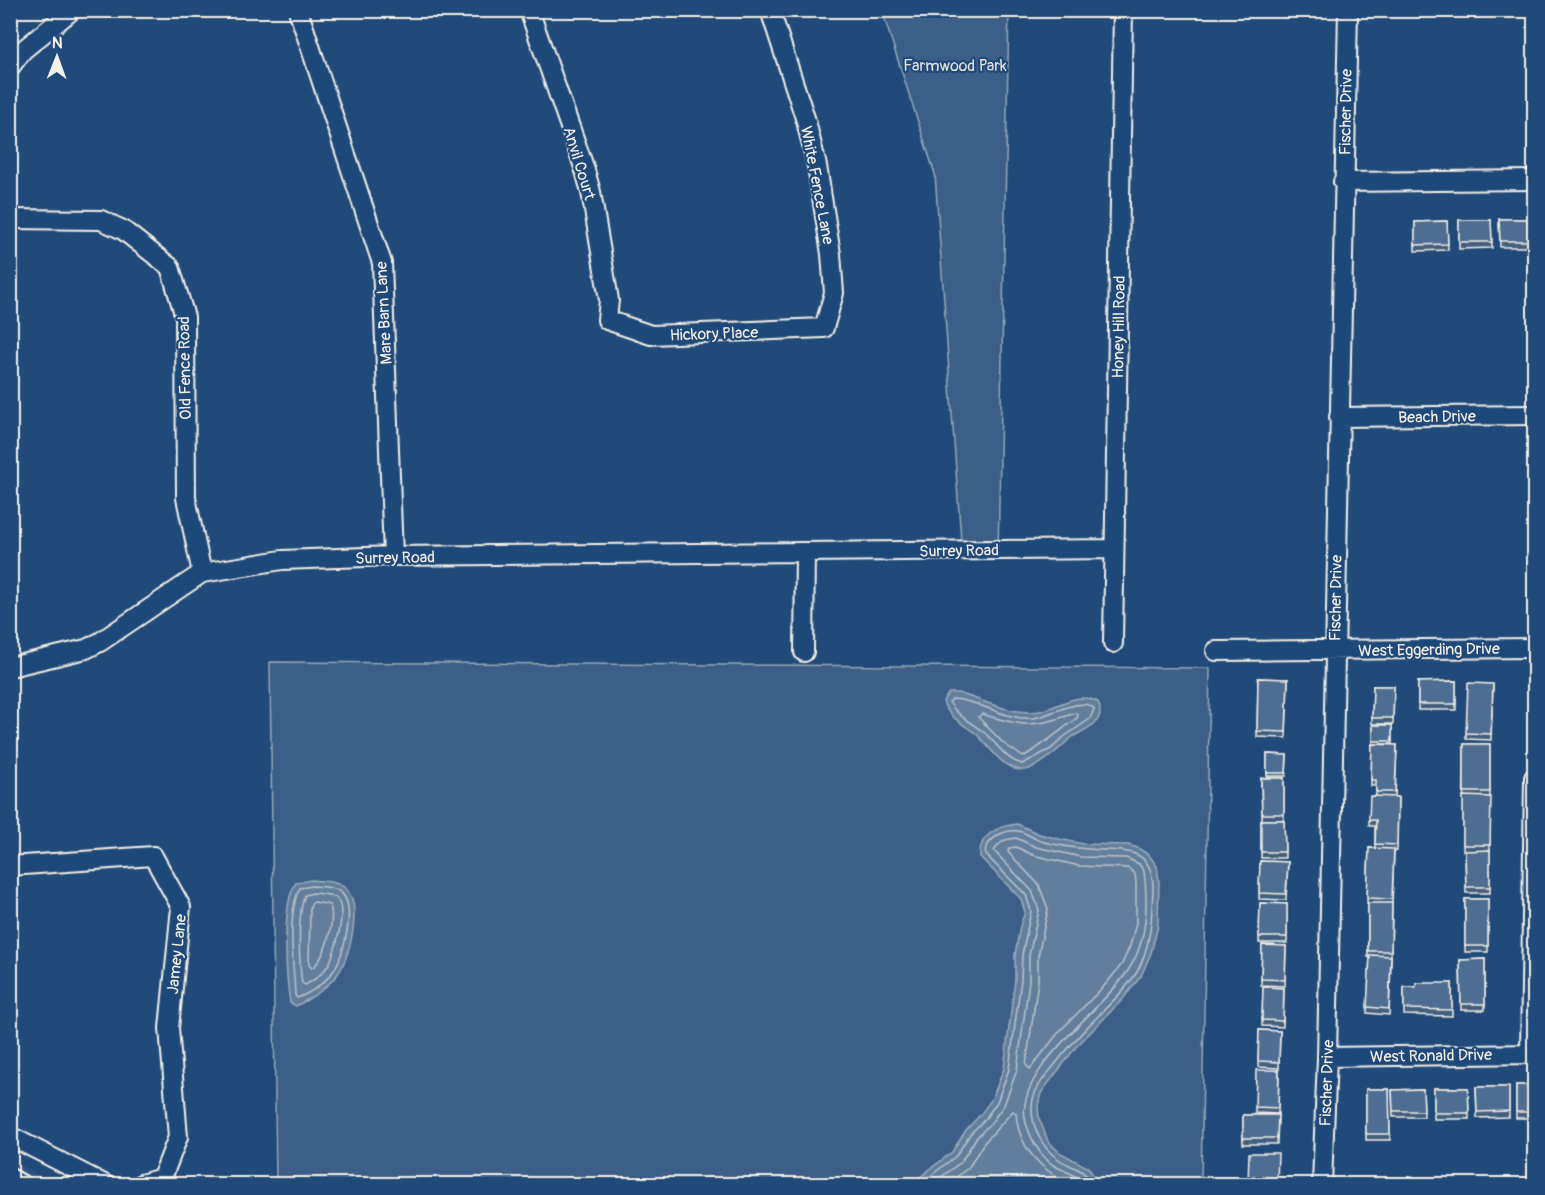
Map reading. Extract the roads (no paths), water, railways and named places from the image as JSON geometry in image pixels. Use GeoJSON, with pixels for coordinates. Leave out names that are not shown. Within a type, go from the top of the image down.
{"type":"FeatureCollection","features":[{"type":"Feature","properties":{"kind":"street"},"geometry":{"type":"LineString","coordinates":[[10,67],[17,45],[72,10]]}},
{"type":"Feature","properties":{"kind":"street","name":"Mare Barn Lane"},"geometry":{"type":"LineString","coordinates":[[298,10],[382,263],[393,556]]}},
{"type":"Feature","properties":{"kind":"street","name":"Anvil Court"},"geometry":{"type":"LineString","coordinates":[[529,10],[591,192],[609,300],[607,320]]}},
{"type":"Feature","properties":{"kind":"street","name":"White Fence Lane"},"geometry":{"type":"LineString","coordinates":[[770,10],[806,122],[817,166],[831,254],[834,293],[824,328]]}},
{"type":"Feature","properties":{"kind":"street","name":"Honey Hill Road"},"geometry":{"type":"LineString","coordinates":[[1113,643],[1123,10]]}},
{"type":"Feature","properties":{"kind":"street","name":"Fischer Drive"},"geometry":{"type":"LineString","coordinates":[[1322,1185],[1327,1057],[1348,10]]}},
{"type":"Feature","properties":{"kind":"street"},"geometry":{"type":"LineString","coordinates":[[1343,182],[1534,180]]}},
{"type":"Feature","properties":{"kind":"street","name":"Old Fence Road"},"geometry":{"type":"LineString","coordinates":[[10,219],[101,220],[123,230],[170,267],[184,316],[186,498],[202,573]]}},
{"type":"Feature","properties":{"kind":"street","name":"Hickory Place"},"geometry":{"type":"LineString","coordinates":[[607,320],[651,335],[824,328]]}},
{"type":"Feature","properties":{"kind":"street","name":"Beach Drive"},"geometry":{"type":"LineString","coordinates":[[1339,417],[1534,415]]}},
{"type":"Feature","properties":{"kind":"street","name":"Surrey Road"},"geometry":{"type":"LineString","coordinates":[[10,667],[86,649],[202,573],[282,561],[393,556],[1114,549]]}},
{"type":"Feature","properties":{"kind":"street"},"geometry":{"type":"LineString","coordinates":[[804,652],[805,552]]}},
{"type":"Feature","properties":{"kind":"street","name":"West Eggerding Drive"},"geometry":{"type":"LineString","coordinates":[[1216,651],[1534,648]]}},
{"type":"Feature","properties":{"kind":"street"},"geometry":{"type":"LineString","coordinates":[[1532,1054],[1534,778]]}},
{"type":"Feature","properties":{"kind":"street","name":"Jamey Lane"},"geometry":{"type":"LineString","coordinates":[[10,866],[153,855],[181,907],[170,1028],[178,1137],[162,1178],[141,1185]]}},
{"type":"Feature","properties":{"kind":"street","name":"West Ronald Drive"},"geometry":{"type":"LineString","coordinates":[[1327,1057],[1532,1054]]}},
{"type":"Feature","properties":{"kind":"street"},"geometry":{"type":"LineString","coordinates":[[10,1136],[104,1185]]}},
{"type":"Feature","properties":{"kind":"lane"},"geometry":{"type":"LineString","coordinates":[[10,1173],[29,1185]]}},
{"type":"Feature","properties":{"kind":"water"},"geometry":{"type":"Polygon","coordinates":[[[949,693],[958,693],[1009,709],[1030,712],[1083,698],[1098,702],[1100,713],[1093,725],[1071,738],[1048,758],[1034,767],[1021,770],[1014,769],[1002,761],[975,733],[948,711],[943,701],[949,693]]]}},
{"type":"Feature","properties":{"kind":"water"},"geometry":{"type":"Polygon","coordinates":[[[1017,824],[1039,834],[1083,844],[1128,845],[1138,848],[1149,855],[1157,866],[1158,926],[1151,953],[1141,976],[1123,999],[1076,1047],[1041,1093],[1038,1106],[1039,1118],[1048,1141],[1059,1152],[1089,1168],[1098,1184],[911,1184],[952,1152],[966,1130],[992,1099],[1004,1068],[1015,979],[1015,955],[1025,912],[1021,899],[980,857],[980,849],[986,837],[991,833],[1017,824]]]}},
{"type":"Feature","properties":{"kind":"water"},"geometry":{"type":"Polygon","coordinates":[[[312,880],[333,882],[344,887],[350,894],[354,917],[353,931],[346,957],[337,975],[318,993],[296,1006],[290,1003],[287,976],[288,906],[296,883],[312,880]]]}},
{"type":"Feature","properties":{"kind":"park label","name":"Farmwood Park"},"geometry":{"type":"Point","coordinates":[955,65]}}]}
